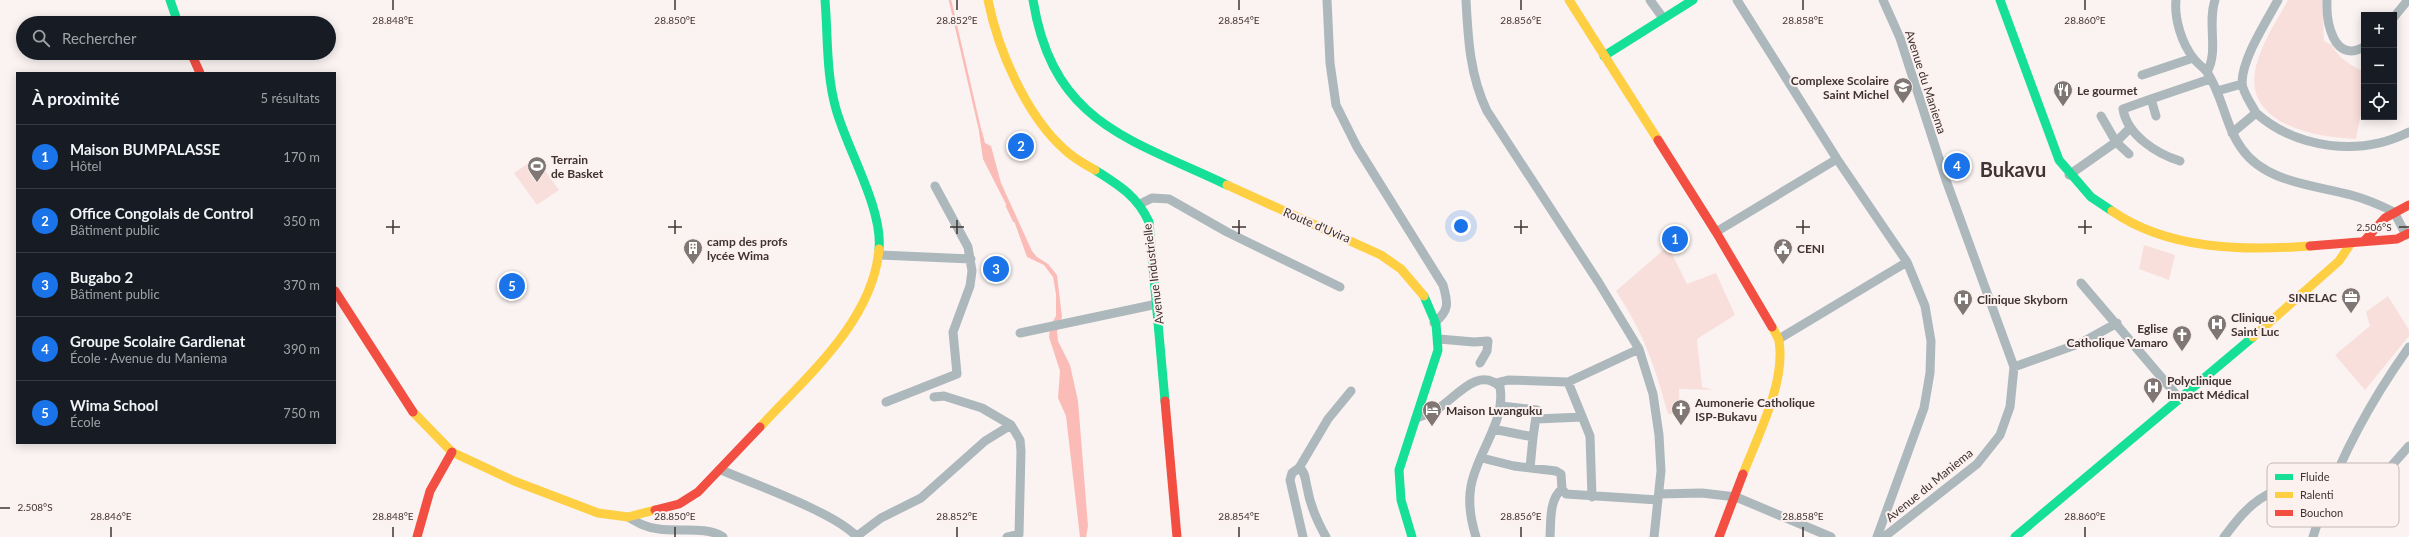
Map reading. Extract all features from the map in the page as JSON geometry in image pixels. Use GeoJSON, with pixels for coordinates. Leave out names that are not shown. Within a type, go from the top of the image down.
{"type":"FeatureCollection","features":[{"type":"Feature","properties":{"kind":"main road"},"geometry":{"type":"LineString","coordinates":[[170,0],[176,16]]}},
{"type":"Feature","properties":{"kind":"main road"},"geometry":{"type":"LineString","coordinates":[[336,293],[415,415],[452,452],[555,499],[598,513],[628,517],[679,504],[698,492],[721,470],[847,331],[862,311],[872,290],[880,255],[879,229],[874,206],[836,109],[825,0]]}},
{"type":"Feature","properties":{"kind":"main road","name":"Avenue Industrielle"},"geometry":{"type":"LineString","coordinates":[[988,0],[991,19],[1005,56],[1020,86],[1049,135],[1064,150],[1140,204],[1149,222],[1158,304],[1177,537]]}},
{"type":"Feature","properties":{"kind":"main road","name":"Route d'Uvira"},"geometry":{"type":"LineString","coordinates":[[1033,0],[1047,54],[1060,78],[1080,105],[1106,126],[1152,150],[1357,243],[1390,260],[1404,271],[1425,297],[1439,339],[1434,366],[1402,455],[1399,483],[1404,517],[1412,537]]}},
{"type":"Feature","properties":{"kind":"main road"},"geometry":{"type":"LineString","coordinates":[[1569,0],[1716,232],[1778,339],[1780,368],[1768,409],[1720,537]]}},
{"type":"Feature","properties":{"kind":"main road"},"geometry":{"type":"LineString","coordinates":[[1604,56],[1693,0]]}},
{"type":"Feature","properties":{"kind":"main road"},"geometry":{"type":"LineString","coordinates":[[2000,0],[2052,143],[2069,175],[2098,205],[2150,233],[2174,239],[2242,248],[2274,249],[2351,243],[2365,240],[2397,239],[2407,234]]}},
{"type":"Feature","properties":{"kind":"main road"},"geometry":{"type":"LineString","coordinates":[[194,60],[200,72]]}},
{"type":"Feature","properties":{"kind":"main road"},"geometry":{"type":"LineString","coordinates":[[2365,240],[2378,225],[2394,212],[2409,206]]}},
{"type":"Feature","properties":{"kind":"main road"},"geometry":{"type":"LineString","coordinates":[[2015,537],[2310,289],[2339,261],[2351,243]]}},
{"type":"Feature","properties":{"kind":"main road"},"geometry":{"type":"LineString","coordinates":[[417,537],[430,491],[452,452]]}},
{"type":"Feature","properties":{"kind":"street"},"geometry":{"type":"LineString","coordinates":[[1327,0],[1330,63],[1336,105],[1357,146],[1443,285],[1447,303],[1444,315],[1434,323]]}},
{"type":"Feature","properties":{"kind":"street"},"geometry":{"type":"LineString","coordinates":[[1466,0],[1471,61],[1480,96],[1487,111],[1599,283],[1639,349],[1653,394],[1658,429],[1661,470],[1654,537]]}},
{"type":"Feature","properties":{"kind":"street"},"geometry":{"type":"LineString","coordinates":[[1650,0],[1663,18]]}},
{"type":"Feature","properties":{"kind":"street"},"geometry":{"type":"LineString","coordinates":[[1737,0],[1837,159],[1907,262],[1925,306],[1930,341],[1930,373],[1924,408],[1877,537]]}},
{"type":"Feature","properties":{"kind":"street","name":"Avenue du Maniema"},"geometry":{"type":"LineString","coordinates":[[1883,0],[1900,38],[1946,180],[2014,368],[2010,407],[2000,435],[1977,464],[1884,537]]}},
{"type":"Feature","properties":{"kind":"street"},"geometry":{"type":"LineString","coordinates":[[2176,0],[2175,11],[2178,27],[2193,58],[2208,75],[2217,91],[2232,134],[2251,161],[2270,172],[2297,182],[2353,196],[2394,212],[2407,234]]}},
{"type":"Feature","properties":{"kind":"street"},"geometry":{"type":"LineString","coordinates":[[2208,75],[2212,56],[2210,20],[2215,0]]}},
{"type":"Feature","properties":{"kind":"street"},"geometry":{"type":"LineString","coordinates":[[2278,0],[2257,39],[2242,84],[2256,113],[2283,132],[2317,144],[2344,146],[2380,144],[2409,132]]}},
{"type":"Feature","properties":{"kind":"street"},"geometry":{"type":"LineString","coordinates":[[2327,0],[2329,30],[2335,41],[2346,49],[2354,51],[2362,48]]}},
{"type":"Feature","properties":{"kind":"street"},"geometry":{"type":"LineString","coordinates":[[2397,13],[2408,0]]}},
{"type":"Feature","properties":{"kind":"street"},"geometry":{"type":"LineString","coordinates":[[2142,75],[2193,58]]}},
{"type":"Feature","properties":{"kind":"street"},"geometry":{"type":"LineString","coordinates":[[2180,161],[2165,156],[2130,128],[2123,109],[2208,75]]}},
{"type":"Feature","properties":{"kind":"street"},"geometry":{"type":"LineString","coordinates":[[2217,91],[2242,84]]}},
{"type":"Feature","properties":{"kind":"street"},"geometry":{"type":"LineString","coordinates":[[2151,99],[2156,116]]}},
{"type":"Feature","properties":{"kind":"street"},"geometry":{"type":"LineString","coordinates":[[2232,134],[2256,113]]}},
{"type":"Feature","properties":{"kind":"street"},"geometry":{"type":"LineString","coordinates":[[2101,116],[2116,142],[2129,154]]}},
{"type":"Feature","properties":{"kind":"street"},"geometry":{"type":"LineString","coordinates":[[2069,175],[2116,142],[2130,128]]}},
{"type":"Feature","properties":{"kind":"street"},"geometry":{"type":"LineString","coordinates":[[1716,232],[1837,159]]}},
{"type":"Feature","properties":{"kind":"street"},"geometry":{"type":"LineString","coordinates":[[886,402],[957,374],[953,332],[970,286],[971,258],[965,241],[935,186]]}},
{"type":"Feature","properties":{"kind":"street"},"geometry":{"type":"LineString","coordinates":[[1140,204],[1152,198],[1169,198],[1227,232],[1340,287]]}},
{"type":"Feature","properties":{"kind":"street"},"geometry":{"type":"LineString","coordinates":[[880,255],[971,258]]}},
{"type":"Feature","properties":{"kind":"street"},"geometry":{"type":"LineString","coordinates":[[1778,339],[1907,262]]}},
{"type":"Feature","properties":{"kind":"street"},"geometry":{"type":"LineString","coordinates":[[2081,282],[2179,398]]}},
{"type":"Feature","properties":{"kind":"street"},"geometry":{"type":"LineString","coordinates":[[1020,333],[1047,329],[1158,304]]}},
{"type":"Feature","properties":{"kind":"street"},"geometry":{"type":"LineString","coordinates":[[2014,368],[2081,343],[2117,323]]}},
{"type":"Feature","properties":{"kind":"street"},"geometry":{"type":"LineString","coordinates":[[1439,339],[1474,342],[1487,340],[1489,342],[1487,351],[1480,363]]}},
{"type":"Feature","properties":{"kind":"street"},"geometry":{"type":"LineString","coordinates":[[2342,463],[2350,442],[2366,412],[2409,347]]}},
{"type":"Feature","properties":{"kind":"street"},"geometry":{"type":"LineString","coordinates":[[1416,418],[1437,410],[1474,381],[1481,379],[1496,383],[1508,380],[1568,382],[1639,349]]}},
{"type":"Feature","properties":{"kind":"street"},"geometry":{"type":"LineString","coordinates":[[1568,382],[1591,443],[1589,461],[1593,468],[1592,497]]}},
{"type":"Feature","properties":{"kind":"street"},"geometry":{"type":"LineString","coordinates":[[1476,537],[1470,499],[1471,485],[1501,406],[1500,387],[1496,383]]}},
{"type":"Feature","properties":{"kind":"street"},"geometry":{"type":"LineString","coordinates":[[1303,537],[1290,480],[1292,473],[1299,468],[1325,424],[1351,391]]}},
{"type":"Feature","properties":{"kind":"street"},"geometry":{"type":"LineString","coordinates":[[934,397],[944,396],[982,408],[1011,425],[1020,440],[1019,534],[1007,537]]}},
{"type":"Feature","properties":{"kind":"street"},"geometry":{"type":"LineString","coordinates":[[1501,406],[1537,410],[1530,468]]}},
{"type":"Feature","properties":{"kind":"street"},"geometry":{"type":"LineString","coordinates":[[1537,418],[1582,417]]}},
{"type":"Feature","properties":{"kind":"street"},"geometry":{"type":"LineString","coordinates":[[721,470],[819,513],[841,524],[857,537],[881,518],[921,498],[985,441],[1011,425]]}},
{"type":"Feature","properties":{"kind":"street"},"geometry":{"type":"LineString","coordinates":[[1493,429],[1533,437]]}},
{"type":"Feature","properties":{"kind":"street"},"geometry":{"type":"LineString","coordinates":[[2394,463],[2409,446]]}},
{"type":"Feature","properties":{"kind":"street"},"geometry":{"type":"LineString","coordinates":[[1482,458],[1530,468],[1552,470],[1561,474],[1562,489],[1566,494],[1592,497],[1658,497],[1702,493],[1736,497],[1831,537]]}},
{"type":"Feature","properties":{"kind":"street"},"geometry":{"type":"LineString","coordinates":[[1299,468],[1305,476],[1310,503],[1326,537]]}},
{"type":"Feature","properties":{"kind":"street"},"geometry":{"type":"LineString","coordinates":[[1550,537],[1554,503],[1557,493],[1562,489]]}},
{"type":"Feature","properties":{"kind":"street"},"geometry":{"type":"LineString","coordinates":[[2224,537],[2237,521],[2260,499],[2267,496]]}},
{"type":"Feature","properties":{"kind":"street"},"geometry":{"type":"LineString","coordinates":[[628,517],[643,526],[658,529],[713,531],[723,537]]}},
{"type":"Feature","properties":{"kind":"street"},"geometry":{"type":"LineString","coordinates":[[2313,537],[2316,527]]}},
{"type":"Feature","properties":{"kind":"shaded area"},"geometry":{"type":"Polygon","coordinates":[[[2288,0],[2322,0],[2324,41],[2332,45],[2338,54],[2346,61],[2361,70],[2361,114],[2356,139],[2323,136],[2288,125],[2273,116],[2262,105],[2255,90],[2255,72],[2260,53],[2268,35],[2288,0]]]}},
{"type":"Feature","properties":{"kind":"shaded area"},"geometry":{"type":"Polygon","coordinates":[[[982,131],[985,143],[991,146],[1001,183],[1032,251],[1037,257],[1048,264],[1057,275],[1062,317],[1057,331],[1058,341],[1070,365],[1078,401],[1088,526],[1086,537],[1080,537],[1066,416],[1058,398],[1060,371],[1049,337],[1050,326],[1056,316],[1056,294],[1053,277],[1044,265],[1027,257],[1013,218],[983,159],[979,132],[982,131]]]}},
{"type":"Feature","properties":{"kind":"shaded area","name":"Terrain de Basket"},"geometry":{"type":"Polygon","coordinates":[[[536,158],[559,190],[537,205],[514,173],[536,158]]]}},
{"type":"Feature","properties":{"kind":"shaded area"},"geometry":{"type":"Polygon","coordinates":[[[2144,245],[2175,255],[2169,280],[2139,269],[2144,245]]]}},
{"type":"Feature","properties":{"kind":"shaded area"},"geometry":{"type":"Polygon","coordinates":[[[1668,246],[1687,284],[1716,273],[1735,315],[1697,339],[1702,387],[1714,390],[1679,389],[1680,414],[1668,414],[1648,351],[1626,307],[1616,291],[1668,246]]]}},
{"type":"Feature","properties":{"kind":"shaded area"},"geometry":{"type":"Polygon","coordinates":[[[2388,296],[2409,330],[2409,336],[2365,390],[2335,355],[2370,326],[2366,312],[2388,296]]]}},
{"type":"Feature","properties":{"kind":"waterway"},"geometry":{"type":"LineString","coordinates":[[950,0],[981,134]]}},
{"type":"Feature","properties":{"kind":"waterway"},"geometry":{"type":"LineString","coordinates":[[1007,206],[1014,221]]}},
{"type":"Feature","properties":{"kind":"traffic: fast"},"geometry":{"type":"LineString","coordinates":[[170,0],[176,16]]}},
{"type":"Feature","properties":{"kind":"traffic: fast"},"geometry":{"type":"LineString","coordinates":[[825,0],[830,82],[833,96],[841,125],[876,216],[879,233],[879,249]]}},
{"type":"Feature","properties":{"kind":"traffic: fast"},"geometry":{"type":"LineString","coordinates":[[1033,0],[1043,41],[1058,74],[1077,100],[1100,121],[1127,138],[1158,154],[1227,185]]}},
{"type":"Feature","properties":{"kind":"traffic: fast"},"geometry":{"type":"LineString","coordinates":[[1604,56],[1693,0]]}},
{"type":"Feature","properties":{"kind":"traffic: fast"},"geometry":{"type":"LineString","coordinates":[[2000,0],[2059,160],[2091,197],[2112,211]]}},
{"type":"Feature","properties":{"kind":"traffic: fast"},"geometry":{"type":"LineString","coordinates":[[1095,170],[1119,186],[1133,198],[1149,222],[1165,401]]}},
{"type":"Feature","properties":{"kind":"traffic: fast"},"geometry":{"type":"LineString","coordinates":[[1412,537],[1401,500],[1399,470],[1438,350],[1436,324],[1424,296]]}},
{"type":"Feature","properties":{"kind":"traffic: fast"},"geometry":{"type":"LineString","coordinates":[[2015,537],[2253,337]]}},
{"type":"Feature","properties":{"kind":"traffic: slow"},"geometry":{"type":"LineString","coordinates":[[988,0],[1006,60],[1026,100],[1050,135],[1075,158],[1095,170]]}},
{"type":"Feature","properties":{"kind":"traffic: slow"},"geometry":{"type":"LineString","coordinates":[[1569,0],[1658,140]]}},
{"type":"Feature","properties":{"kind":"traffic: slow"},"geometry":{"type":"LineString","coordinates":[[1227,185],[1381,255],[1401,269],[1424,296]]}},
{"type":"Feature","properties":{"kind":"traffic: slow"},"geometry":{"type":"LineString","coordinates":[[2112,211],[2134,224],[2157,234],[2182,241],[2233,247],[2285,248],[2310,246]]}},
{"type":"Feature","properties":{"kind":"traffic: slow"},"geometry":{"type":"LineString","coordinates":[[2253,337],[2339,261],[2351,243]]}},
{"type":"Feature","properties":{"kind":"traffic: slow"},"geometry":{"type":"LineString","coordinates":[[760,427],[817,367],[851,324],[864,300],[874,275],[879,249]]}},
{"type":"Feature","properties":{"kind":"traffic: slow"},"geometry":{"type":"LineString","coordinates":[[1743,474],[1763,426],[1775,391],[1780,357],[1779,341],[1772,327]]}},
{"type":"Feature","properties":{"kind":"traffic: slow"},"geometry":{"type":"LineString","coordinates":[[413,412],[452,452],[514,481],[598,513],[628,517],[655,510]]}},
{"type":"Feature","properties":{"kind":"traffic: jam"},"geometry":{"type":"LineString","coordinates":[[194,60],[200,72]]}},
{"type":"Feature","properties":{"kind":"traffic: jam"},"geometry":{"type":"LineString","coordinates":[[1658,140],[1716,232],[1772,327]]}},
{"type":"Feature","properties":{"kind":"traffic: jam"},"geometry":{"type":"LineString","coordinates":[[2365,240],[2385,218],[2409,205]]}},
{"type":"Feature","properties":{"kind":"traffic: jam"},"geometry":{"type":"LineString","coordinates":[[2310,246],[2397,239],[2409,233]]}},
{"type":"Feature","properties":{"kind":"traffic: jam"},"geometry":{"type":"LineString","coordinates":[[336,293],[413,412]]}},
{"type":"Feature","properties":{"kind":"traffic: jam"},"geometry":{"type":"LineString","coordinates":[[1165,401],[1177,537]]}},
{"type":"Feature","properties":{"kind":"traffic: jam"},"geometry":{"type":"LineString","coordinates":[[655,510],[679,504],[698,492],[760,427]]}},
{"type":"Feature","properties":{"kind":"traffic: jam"},"geometry":{"type":"LineString","coordinates":[[417,537],[430,491],[452,452]]}},
{"type":"Feature","properties":{"kind":"traffic: jam"},"geometry":{"type":"LineString","coordinates":[[1719,537],[1743,474]]}},
{"type":"Feature","properties":{"kind":"place","name":"Complexe Scolaire Saint Michel"},"geometry":{"type":"Point","coordinates":[1903,104]}},
{"type":"Feature","properties":{"kind":"place","name":"Le gourmet"},"geometry":{"type":"Point","coordinates":[2063,107]}},
{"type":"Feature","properties":{"kind":"place","name":"Office Congolais de Control"},"geometry":{"type":"Point","coordinates":[1021,146]}},
{"type":"Feature","properties":{"kind":"place","name":"Groupe Scolaire Gardienat"},"geometry":{"type":"Point","coordinates":[1957,166]}},
{"type":"Feature","properties":{"kind":"place","name":"Terrain de Basket"},"geometry":{"type":"Point","coordinates":[537,183]}},
{"type":"Feature","properties":{"kind":"place","name":"Maison BUMPALASSE"},"geometry":{"type":"Point","coordinates":[1675,239]}},
{"type":"Feature","properties":{"kind":"place","name":"camp des profs lycée Wima"},"geometry":{"type":"Point","coordinates":[693,265]}},
{"type":"Feature","properties":{"kind":"place","name":"CENI"},"geometry":{"type":"Point","coordinates":[1783,265]}},
{"type":"Feature","properties":{"kind":"place","name":"Bugabo 2"},"geometry":{"type":"Point","coordinates":[996,269]}},
{"type":"Feature","properties":{"kind":"place","name":"Wima School"},"geometry":{"type":"Point","coordinates":[512,286]}},
{"type":"Feature","properties":{"kind":"place","name":"SINELAC"},"geometry":{"type":"Point","coordinates":[2351,314]}},
{"type":"Feature","properties":{"kind":"place","name":"Clinique Skyborn"},"geometry":{"type":"Point","coordinates":[1963,316]}},
{"type":"Feature","properties":{"kind":"place","name":"Clinique Saint Luc"},"geometry":{"type":"Point","coordinates":[2217,341]}},
{"type":"Feature","properties":{"kind":"place","name":"Eglise Catholique Vamaro"},"geometry":{"type":"Point","coordinates":[2182,352]}},
{"type":"Feature","properties":{"kind":"place","name":"Polyclinique Impact Médical"},"geometry":{"type":"Point","coordinates":[2153,404]}},
{"type":"Feature","properties":{"kind":"place","name":"Aumonerie Catholique ISP-Bukavu"},"geometry":{"type":"Point","coordinates":[1681,426]}},
{"type":"Feature","properties":{"kind":"place","name":"Maison Lwanguku"},"geometry":{"type":"Point","coordinates":[1432,427]}},
{"type":"Feature","properties":{"kind":"district","name":"Bukavu"},"geometry":{"type":"Point","coordinates":[2013,169]}}]}
